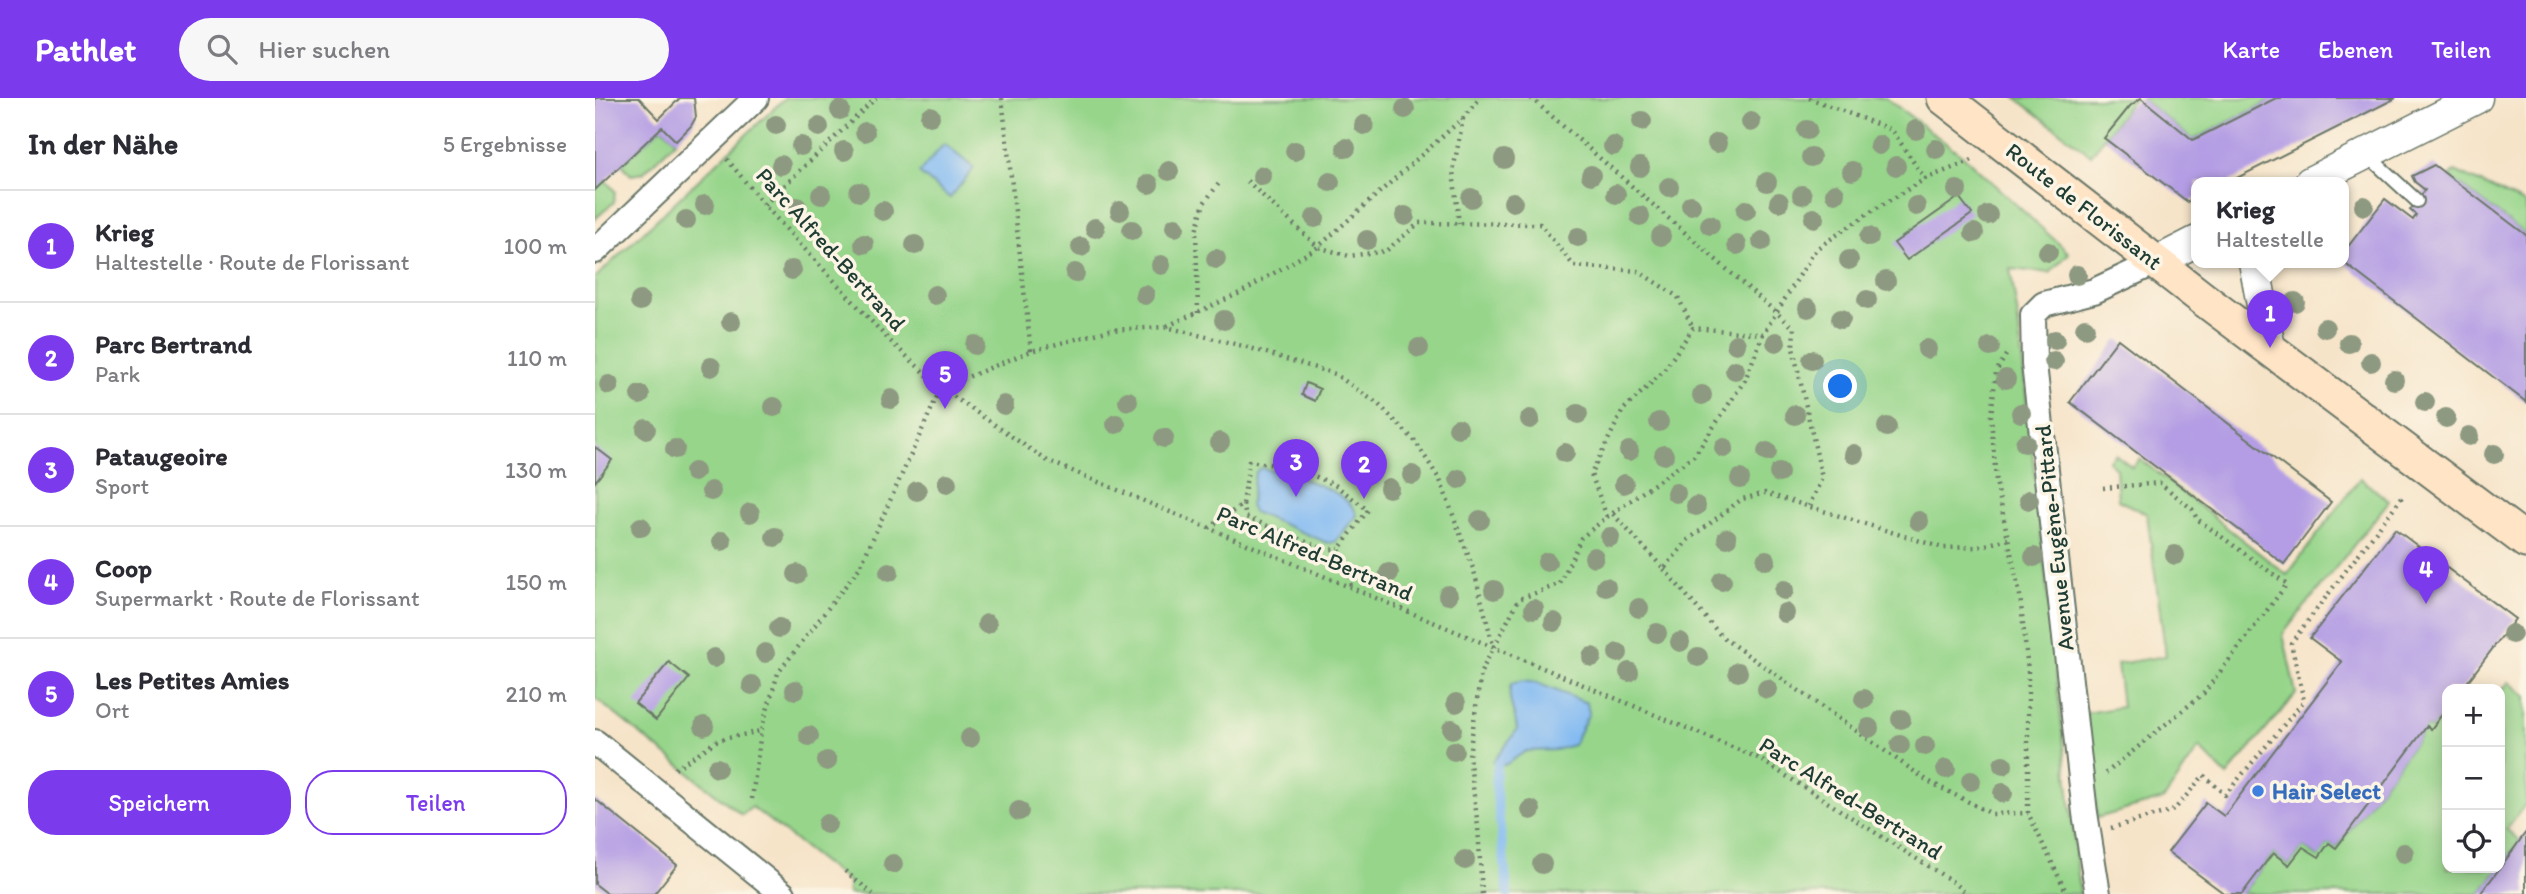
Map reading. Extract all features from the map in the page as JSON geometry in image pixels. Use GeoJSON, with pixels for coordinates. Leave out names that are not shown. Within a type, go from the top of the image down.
{"type":"FeatureCollection","features":[{"type":"Feature","properties":{"kind":"main road","name":"Route de Florissant"},"geometry":{"type":"LineString","coordinates":[[1944,98],[2526,541]]}},
{"type":"Feature","properties":{"kind":"street"},"geometry":{"type":"LineString","coordinates":[[2319,177],[2477,98]]}},
{"type":"Feature","properties":{"kind":"street"},"geometry":{"type":"LineString","coordinates":[[595,251],[752,99]]}},
{"type":"Feature","properties":{"kind":"street"},"geometry":{"type":"LineString","coordinates":[[2156,262],[2191,244]]}},
{"type":"Feature","properties":{"kind":"street","name":"Avenue Eugène-Pittard"},"geometry":{"type":"LineString","coordinates":[[2098,894],[2083,793],[2034,364],[2033,314],[2044,304],[2094,291],[2156,262]]}},
{"type":"Feature","properties":{"kind":"street"},"geometry":{"type":"LineString","coordinates":[[2255,268],[2270,348]]}},
{"type":"Feature","properties":{"kind":"street"},"geometry":{"type":"LineString","coordinates":[[595,742],[783,894]]}},
{"type":"Feature","properties":{"kind":"lane"},"geometry":{"type":"LineString","coordinates":[[2365,153],[2417,201]]}},
{"type":"Feature","properties":{"kind":"path"},"geometry":{"type":"LineString","coordinates":[[764,205],[876,98]]}},
{"type":"Feature","properties":{"kind":"path"},"geometry":{"type":"LineString","coordinates":[[1002,98],[1031,351]]}},
{"type":"Feature","properties":{"kind":"path"},"geometry":{"type":"LineString","coordinates":[[1166,327],[1242,292],[1318,247],[1463,118],[1480,98]]}},
{"type":"Feature","properties":{"kind":"path"},"geometry":{"type":"LineString","coordinates":[[1531,98],[1794,328],[1793,348],[1822,478],[1809,506]]}},
{"type":"Feature","properties":{"kind":"path"},"geometry":{"type":"LineString","coordinates":[[1809,98],[1892,130],[1925,179]]}},
{"type":"Feature","properties":{"kind":"path"},"geometry":{"type":"LineString","coordinates":[[1459,225],[1453,171],[1463,118]]}},
{"type":"Feature","properties":{"kind":"path","name":"Parc Alfred-Bertrand"},"geometry":{"type":"LineString","coordinates":[[720,150],[764,205],[888,339],[941,388],[1046,460],[1758,758],[1953,882],[1966,894]]}},
{"type":"Feature","properties":{"kind":"path"},"geometry":{"type":"LineString","coordinates":[[1482,894],[1478,827],[1469,755],[1481,672],[1519,599],[1560,584],[1581,538],[1694,456],[1745,380],[1763,334],[1816,249],[1925,179],[1976,159]]}},
{"type":"Feature","properties":{"kind":"path"},"geometry":{"type":"LineString","coordinates":[[1247,181],[1318,247],[1349,256],[1386,251],[1419,223],[1540,225],[1574,266],[1638,271],[1678,297],[1693,328]]}},
{"type":"Feature","properties":{"kind":"path"},"geometry":{"type":"LineString","coordinates":[[1198,313],[1196,231],[1204,203],[1220,182]]}},
{"type":"Feature","properties":{"kind":"path"},"geometry":{"type":"LineString","coordinates":[[752,799],[761,731],[778,673],[860,567],[941,388],[1031,351],[1110,330],[1166,327],[1247,346],[1335,374],[1378,404],[1415,441],[1440,480],[1474,571],[1493,646]]}},
{"type":"Feature","properties":{"kind":"path"},"geometry":{"type":"LineString","coordinates":[[1693,328],[1763,334]]}},
{"type":"Feature","properties":{"kind":"path"},"geometry":{"type":"LineString","coordinates":[[1607,517],[1591,474],[1623,410],[1663,372],[1693,328]]}},
{"type":"Feature","properties":{"kind":"path"},"geometry":{"type":"LineString","coordinates":[[2033,333],[2011,348],[1996,372],[1990,416],[1996,481],[2021,596],[2028,670],[2028,813],[2067,894]]}},
{"type":"Feature","properties":{"kind":"path"},"geometry":{"type":"LineString","coordinates":[[1249,461],[1296,468],[1335,485],[1367,510],[1339,549],[1323,549],[1246,517],[1243,504],[1249,461]]}},
{"type":"Feature","properties":{"kind":"path"},"geometry":{"type":"LineString","coordinates":[[2103,488],[2160,484],[2192,509],[2197,519],[2287,584],[2204,693],[2105,774]]}},
{"type":"Feature","properties":{"kind":"path"},"geometry":{"type":"LineString","coordinates":[[1664,569],[1688,540],[1742,499],[1765,493],[1943,548],[1978,547],[2008,539]]}},
{"type":"Feature","properties":{"kind":"path"},"geometry":{"type":"LineString","coordinates":[[2100,831],[2174,810],[2204,775],[2225,795],[2304,701],[2291,643],[2402,497]]}},
{"type":"Feature","properties":{"kind":"path"},"geometry":{"type":"LineString","coordinates":[[1209,528],[1243,504]]}},
{"type":"Feature","properties":{"kind":"path"},"geometry":{"type":"LineString","coordinates":[[1613,514],[1722,637],[1928,781],[1992,814],[2028,813]]}},
{"type":"Feature","properties":{"kind":"path"},"geometry":{"type":"LineString","coordinates":[[1339,549],[1352,587]]}},
{"type":"Feature","properties":{"kind":"path"},"geometry":{"type":"LineString","coordinates":[[675,769],[718,740],[761,731]]}},
{"type":"Feature","properties":{"kind":"path"},"geometry":{"type":"LineString","coordinates":[[845,871],[873,894]]}},
{"type":"Feature","properties":{"kind":"green space"},"geometry":{"type":"Polygon","coordinates":[[[785,98],[1886,98],[1963,156],[2069,253],[2050,273],[2010,269],[2017,311],[2080,894],[848,894],[848,882],[752,807],[742,815],[595,698],[595,278],[785,98]]]}},
{"type":"Feature","properties":{"kind":"green space"},"geometry":{"type":"Polygon","coordinates":[[[2016,98],[2134,98],[2091,155],[2016,98]]]}},
{"type":"Feature","properties":{"kind":"green space"},"geometry":{"type":"Polygon","coordinates":[[[2141,98],[2276,98],[2193,140],[2141,98]]]}},
{"type":"Feature","properties":{"kind":"green space"},"geometry":{"type":"Polygon","coordinates":[[[662,127],[676,141],[643,173],[631,175],[622,164],[662,127]]]}},
{"type":"Feature","properties":{"kind":"green space"},"geometry":{"type":"Polygon","coordinates":[[[2455,171],[2526,204],[2526,235],[2450,177],[2455,171]]]}},
{"type":"Feature","properties":{"kind":"green space"},"geometry":{"type":"Polygon","coordinates":[[[605,180],[615,191],[614,202],[595,219],[595,190],[605,180]]]}},
{"type":"Feature","properties":{"kind":"green space"},"geometry":{"type":"Polygon","coordinates":[[[2115,454],[2132,467],[2140,459],[2287,575],[2360,478],[2389,501],[2283,634],[2296,694],[2227,776],[2199,748],[2164,799],[2097,818],[2086,713],[2122,707],[2117,664],[2166,656],[2147,514],[2118,500],[2116,468],[2108,461],[2115,454]]]}},
{"type":"Feature","properties":{"kind":"green space"},"geometry":{"type":"Polygon","coordinates":[[[2509,682],[2526,696],[2526,804],[2506,829],[2520,841],[2505,860],[2505,747],[2505,686],[2509,682]]]}},
{"type":"Feature","properties":{"kind":"green space"},"geometry":{"type":"Polygon","coordinates":[[[2442,715],[2442,873],[2495,873],[2480,894],[2242,894],[2273,853],[2289,865],[2303,847],[2318,857],[2329,843],[2336,848],[2427,726],[2431,729],[2442,715]]]}},
{"type":"Feature","properties":{"kind":"water"},"geometry":{"type":"Polygon","coordinates":[[[944,144],[974,168],[950,198],[919,173],[944,144]]]}},
{"type":"Feature","properties":{"kind":"water"},"geometry":{"type":"Polygon","coordinates":[[[1260,468],[1315,483],[1342,497],[1357,515],[1335,542],[1328,543],[1253,512],[1250,506],[1255,473],[1260,468]]]}},
{"type":"Feature","properties":{"kind":"water"},"geometry":{"type":"Polygon","coordinates":[[[1523,681],[1537,683],[1587,703],[1589,713],[1573,745],[1556,750],[1526,751],[1505,765],[1493,762],[1517,730],[1510,690],[1511,684],[1523,681]]]}},
{"type":"Feature","properties":{"kind":"building"},"geometry":{"type":"Polygon","coordinates":[[[595,98],[639,98],[659,119],[680,98],[694,98],[696,117],[676,141],[662,127],[595,190],[595,98]]]}},
{"type":"Feature","properties":{"kind":"building"},"geometry":{"type":"Polygon","coordinates":[[[2141,98],[2193,140],[2276,98],[2396,98],[2239,177],[2191,177],[2191,201],[2188,202],[2104,138],[2130,106],[2141,98]]]}},
{"type":"Feature","properties":{"kind":"building"},"geometry":{"type":"Polygon","coordinates":[[[2434,165],[2526,235],[2526,402],[2349,267],[2349,245],[2385,199],[2413,220],[2416,215],[2410,210],[2425,190],[2412,176],[2434,165]]]}},
{"type":"Feature","properties":{"kind":"building"},"geometry":{"type":"Polygon","coordinates":[[[1959,197],[1972,214],[1907,260],[1894,243],[1959,197]]]}},
{"type":"Feature","properties":{"kind":"building"},"geometry":{"type":"Polygon","coordinates":[[[2118,339],[2331,502],[2284,564],[2070,402],[2118,339]]]}},
{"type":"Feature","properties":{"kind":"building"},"geometry":{"type":"Polygon","coordinates":[[[1306,383],[1320,389],[1315,401],[1302,395],[1306,383]]]}},
{"type":"Feature","properties":{"kind":"building"},"geometry":{"type":"Polygon","coordinates":[[[595,447],[612,460],[595,482],[595,447]]]}},
{"type":"Feature","properties":{"kind":"building"},"geometry":{"type":"Polygon","coordinates":[[[2395,529],[2515,619],[2466,684],[2442,684],[2442,715],[2431,729],[2427,726],[2336,848],[2329,843],[2319,857],[2303,847],[2289,865],[2273,853],[2242,894],[2225,894],[2168,852],[2206,803],[2224,816],[2342,662],[2310,638],[2395,529]]]}},
{"type":"Feature","properties":{"kind":"building"},"geometry":{"type":"Polygon","coordinates":[[[669,662],[689,678],[656,720],[635,703],[669,662]]]}},
{"type":"Feature","properties":{"kind":"building"},"geometry":{"type":"Polygon","coordinates":[[[595,799],[677,865],[654,894],[608,894],[595,884],[595,799]]]}},
{"type":"Feature","properties":{"kind":"building"},"geometry":{"type":"Polygon","coordinates":[[[2526,832],[2526,894],[2480,894],[2496,873],[2505,873],[2505,861],[2526,832]]]}},
{"type":"Feature","properties":{"kind":"waterway"},"geometry":{"type":"LineString","coordinates":[[1498,763],[1495,781],[1508,894]]}},
{"type":"Feature","properties":{"kind":"place","name":"Krieg"},"geometry":{"type":"Point","coordinates":[2270,348]}},
{"type":"Feature","properties":{"kind":"place","name":"Les Petites Amies"},"geometry":{"type":"Point","coordinates":[945,409]}},
{"type":"Feature","properties":{"kind":"place","name":"Pataugeoire"},"geometry":{"type":"Point","coordinates":[1296,497]}},
{"type":"Feature","properties":{"kind":"place","name":"Parc Bertrand"},"geometry":{"type":"Point","coordinates":[1364,499]}},
{"type":"Feature","properties":{"kind":"place","name":"Coop"},"geometry":{"type":"Point","coordinates":[2426,604]}},
{"type":"Feature","properties":{"kind":"place","name":"Hair Select"},"geometry":{"type":"Point","coordinates":[2258,791]}}]}
